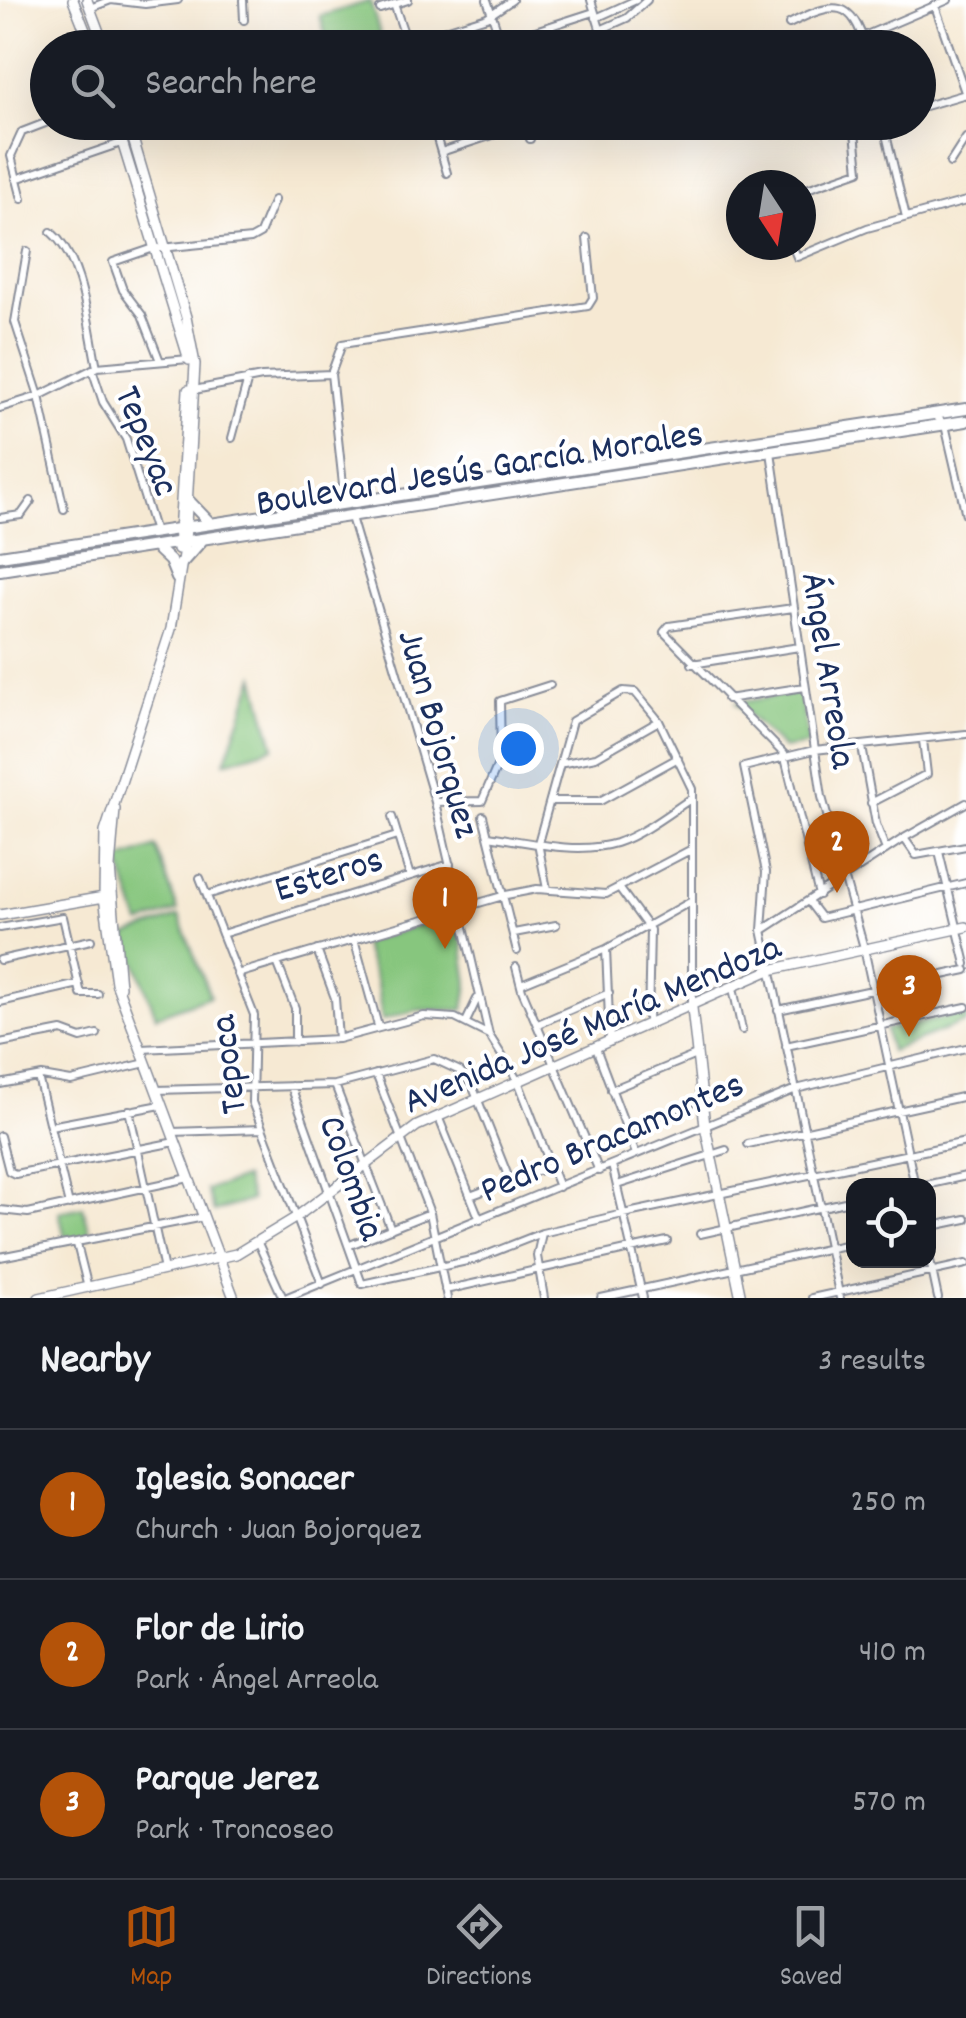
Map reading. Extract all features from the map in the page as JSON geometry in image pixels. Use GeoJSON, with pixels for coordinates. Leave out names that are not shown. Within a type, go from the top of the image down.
{"type":"FeatureCollection","features":[{"type":"Feature","properties":{"kind":"main road"},"geometry":{"type":"LineString","coordinates":[[74,0],[85,30]]}},
{"type":"Feature","properties":{"kind":"main road"},"geometry":{"type":"LineString","coordinates":[[91,3],[99,30]]}},
{"type":"Feature","properties":{"kind":"main road"},"geometry":{"type":"LineString","coordinates":[[122,140],[162,248],[192,358],[188,500],[182,528]]}},
{"type":"Feature","properties":{"kind":"main road"},"geometry":{"type":"LineString","coordinates":[[192,358],[181,542],[168,642],[105,832],[104,897],[114,976],[234,1298]]}},
{"type":"Feature","properties":{"kind":"main road","name":"Boulevard Jesús García Morales"},"geometry":{"type":"LineString","coordinates":[[0,556],[966,409]]}},
{"type":"Feature","properties":{"kind":"main road","name":"Boulevard Jesús García Morales"},"geometry":{"type":"LineString","coordinates":[[0,570],[966,422]]}},
{"type":"Feature","properties":{"kind":"main road"},"geometry":{"type":"LineString","coordinates":[[723,445],[724,459]]}},
{"type":"Feature","properties":{"kind":"main road"},"geometry":{"type":"LineString","coordinates":[[188,500],[193,511],[211,523]]}},
{"type":"Feature","properties":{"kind":"main road"},"geometry":{"type":"LineString","coordinates":[[178,567],[203,539]]}},
{"type":"Feature","properties":{"kind":"main road"},"geometry":{"type":"LineString","coordinates":[[154,546],[178,567]]}},
{"type":"Feature","properties":{"kind":"main road"},"geometry":{"type":"LineString","coordinates":[[118,791],[104,897],[120,977]]}},
{"type":"Feature","properties":{"kind":"main road"},"geometry":{"type":"LineString","coordinates":[[114,825],[110,867],[120,990]]}},
{"type":"Feature","properties":{"kind":"main road"},"geometry":{"type":"LineString","coordinates":[[0,915],[104,897]]}},
{"type":"Feature","properties":{"kind":"main road","name":"Avenida José María Mendoza"},"geometry":{"type":"LineString","coordinates":[[38,1298],[220,1259],[258,1243],[401,1136],[438,1116],[692,1008],[770,970],[962,928]]}},
{"type":"Feature","properties":{"kind":"main road"},"geometry":{"type":"LineString","coordinates":[[692,1008],[704,1126],[741,1298]]}},
{"type":"Feature","properties":{"kind":"street"},"geometry":{"type":"LineString","coordinates":[[91,3],[111,0],[156,4],[178,0]]}},
{"type":"Feature","properties":{"kind":"street"},"geometry":{"type":"LineString","coordinates":[[243,0],[244,20]]}},
{"type":"Feature","properties":{"kind":"street"},"geometry":{"type":"LineString","coordinates":[[380,9],[408,0]]}},
{"type":"Feature","properties":{"kind":"street"},"geometry":{"type":"LineString","coordinates":[[487,0],[497,30]]}},
{"type":"Feature","properties":{"kind":"street"},"geometry":{"type":"LineString","coordinates":[[442,30],[491,13],[512,0]]}},
{"type":"Feature","properties":{"kind":"street"},"geometry":{"type":"LineString","coordinates":[[591,0],[600,30],[636,4]]}},
{"type":"Feature","properties":{"kind":"street"},"geometry":{"type":"LineString","coordinates":[[540,30],[646,0]]}},
{"type":"Feature","properties":{"kind":"street"},"geometry":{"type":"LineString","coordinates":[[789,24],[823,2],[834,0],[850,3],[861,30]]}},
{"type":"Feature","properties":{"kind":"street"},"geometry":{"type":"LineString","coordinates":[[878,30],[948,0]]}},
{"type":"Feature","properties":{"kind":"street"},"geometry":{"type":"LineString","coordinates":[[394,4],[403,30]]}},
{"type":"Feature","properties":{"kind":"street"},"geometry":{"type":"LineString","coordinates":[[935,6],[966,95],[936,103]]}},
{"type":"Feature","properties":{"kind":"street"},"geometry":{"type":"LineString","coordinates":[[22,199],[11,156],[19,135],[30,130]]}},
{"type":"Feature","properties":{"kind":"street"},"geometry":{"type":"LineString","coordinates":[[950,163],[966,138]]}},
{"type":"Feature","properties":{"kind":"street"},"geometry":{"type":"LineString","coordinates":[[437,140],[447,173]]}},
{"type":"Feature","properties":{"kind":"street"},"geometry":{"type":"LineString","coordinates":[[441,152],[477,140]]}},
{"type":"Feature","properties":{"kind":"street"},"geometry":{"type":"LineString","coordinates":[[816,186],[859,171],[856,140]]}},
{"type":"Feature","properties":{"kind":"street"},"geometry":{"type":"LineString","coordinates":[[887,140],[906,218]]}},
{"type":"Feature","properties":{"kind":"street"},"geometry":{"type":"LineString","coordinates":[[16,178],[123,143]]}},
{"type":"Feature","properties":{"kind":"street"},"geometry":{"type":"LineString","coordinates":[[160,360],[142,315],[123,290],[113,264],[162,248],[255,238],[274,200]]}},
{"type":"Feature","properties":{"kind":"street"},"geometry":{"type":"LineString","coordinates":[[816,250],[966,201]]}},
{"type":"Feature","properties":{"kind":"street","name":"Tepeyac"},"geometry":{"type":"LineString","coordinates":[[51,232],[62,243],[77,283],[103,402],[126,439],[155,532]]}},
{"type":"Feature","properties":{"kind":"street"},"geometry":{"type":"LineString","coordinates":[[345,504],[331,374],[345,342],[411,336],[588,306],[592,298],[587,238]]}},
{"type":"Feature","properties":{"kind":"street"},"geometry":{"type":"LineString","coordinates":[[28,251],[15,322],[39,396],[64,509]]}},
{"type":"Feature","properties":{"kind":"street"},"geometry":{"type":"LineString","coordinates":[[0,408],[39,396],[94,368],[192,358]]}},
{"type":"Feature","properties":{"kind":"street"},"geometry":{"type":"LineString","coordinates":[[194,390],[248,379],[331,374]]}},
{"type":"Feature","properties":{"kind":"street"},"geometry":{"type":"LineString","coordinates":[[232,438],[248,379]]}},
{"type":"Feature","properties":{"kind":"street"},"geometry":{"type":"LineString","coordinates":[[930,414],[946,425],[966,515]]}},
{"type":"Feature","properties":{"kind":"street","name":"Ángel Arreola"},"geometry":{"type":"LineString","coordinates":[[771,452],[829,828],[864,948],[916,1178]]}},
{"type":"Feature","properties":{"kind":"street"},"geometry":{"type":"LineString","coordinates":[[0,518],[21,515],[31,501]]}},
{"type":"Feature","properties":{"kind":"street","name":"Juan Bojorquez"},"geometry":{"type":"LineString","coordinates":[[351,517],[435,802],[462,904],[478,998],[489,1035],[518,1081],[559,1188]]}},
{"type":"Feature","properties":{"kind":"street"},"geometry":{"type":"LineString","coordinates":[[793,608],[668,626],[666,639],[784,754],[819,895]]}},
{"type":"Feature","properties":{"kind":"street"},"geometry":{"type":"LineString","coordinates":[[692,664],[799,647]]}},
{"type":"Feature","properties":{"kind":"street"},"geometry":{"type":"LineString","coordinates":[[435,802],[482,801],[501,756],[500,701],[550,686]]}},
{"type":"Feature","properties":{"kind":"street"},"geometry":{"type":"LineString","coordinates":[[728,700],[805,687]]}},
{"type":"Feature","properties":{"kind":"street"},"geometry":{"type":"LineString","coordinates":[[547,889],[538,843],[564,763],[572,721],[623,691],[635,692],[659,721],[694,797],[692,1008]]}},
{"type":"Feature","properties":{"kind":"street"},"geometry":{"type":"LineString","coordinates":[[564,763],[596,757],[659,721]]}},
{"type":"Feature","properties":{"kind":"street"},"geometry":{"type":"LineString","coordinates":[[839,1295],[762,930],[766,872],[743,773],[753,762],[784,754],[966,734]]}},
{"type":"Feature","properties":{"kind":"street"},"geometry":{"type":"LineString","coordinates":[[871,802],[927,774],[923,740]]}},
{"type":"Feature","properties":{"kind":"street"},"geometry":{"type":"LineString","coordinates":[[862,747],[871,802],[886,850]]}},
{"type":"Feature","properties":{"kind":"street"},"geometry":{"type":"LineString","coordinates":[[552,801],[600,801],[678,758]]}},
{"type":"Feature","properties":{"kind":"street"},"geometry":{"type":"LineString","coordinates":[[488,836],[581,847],[615,843],[694,797]]}},
{"type":"Feature","properties":{"kind":"street"},"geometry":{"type":"LineString","coordinates":[[762,930],[904,838],[966,803]]}},
{"type":"Feature","properties":{"kind":"street"},"geometry":{"type":"LineString","coordinates":[[482,816],[506,895],[517,951]]}},
{"type":"Feature","properties":{"kind":"street"},"geometry":{"type":"LineString","coordinates":[[392,817],[410,876]]}},
{"type":"Feature","properties":{"kind":"street"},"geometry":{"type":"LineString","coordinates":[[206,895],[397,836]]}},
{"type":"Feature","properties":{"kind":"street"},"geometry":{"type":"LineString","coordinates":[[904,838],[916,854],[966,846]]}},
{"type":"Feature","properties":{"kind":"street"},"geometry":{"type":"LineString","coordinates":[[237,974],[462,904],[547,889],[593,894],[620,890],[692,849]]}},
{"type":"Feature","properties":{"kind":"street"},"geometry":{"type":"LineString","coordinates":[[778,1010],[966,967],[962,928],[939,852]]}},
{"type":"Feature","properties":{"kind":"street","name":"Esteros"},"geometry":{"type":"LineString","coordinates":[[222,934],[450,864]]}},
{"type":"Feature","properties":{"kind":"street","name":"Tepoca"},"geometry":{"type":"LineString","coordinates":[[200,878],[254,1020],[250,1087],[262,1129],[322,1284]]}},
{"type":"Feature","properties":{"kind":"street"},"geometry":{"type":"LineString","coordinates":[[808,901],[818,918],[966,883]]}},
{"type":"Feature","properties":{"kind":"street"},"geometry":{"type":"LineString","coordinates":[[620,890],[648,927],[648,1026]]}},
{"type":"Feature","properties":{"kind":"street"},"geometry":{"type":"LineString","coordinates":[[521,984],[606,949],[692,902]]}},
{"type":"Feature","properties":{"kind":"street"},"geometry":{"type":"LineString","coordinates":[[0,928],[61,916],[82,995],[98,994]]}},
{"type":"Feature","properties":{"kind":"street"},"geometry":{"type":"LineString","coordinates":[[514,932],[556,925]]}},
{"type":"Feature","properties":{"kind":"street"},"geometry":{"type":"LineString","coordinates":[[354,938],[378,1026]]}},
{"type":"Feature","properties":{"kind":"street"},"geometry":{"type":"LineString","coordinates":[[0,960],[91,940]]}},
{"type":"Feature","properties":{"kind":"street"},"geometry":{"type":"LineString","coordinates":[[606,949],[610,1042]]}},
{"type":"Feature","properties":{"kind":"street"},"geometry":{"type":"LineString","coordinates":[[317,950],[335,998],[338,1038]]}},
{"type":"Feature","properties":{"kind":"street"},"geometry":{"type":"LineString","coordinates":[[277,962],[295,1008],[295,1042]]}},
{"type":"Feature","properties":{"kind":"street"},"geometry":{"type":"LineString","coordinates":[[516,967],[599,1171]]}},
{"type":"Feature","properties":{"kind":"street"},"geometry":{"type":"LineString","coordinates":[[0,1002],[79,984]]}},
{"type":"Feature","properties":{"kind":"street"},"geometry":{"type":"LineString","coordinates":[[733,988],[742,1030]]}},
{"type":"Feature","properties":{"kind":"street"},"geometry":{"type":"LineString","coordinates":[[538,1024],[609,993]]}},
{"type":"Feature","properties":{"kind":"street"},"geometry":{"type":"LineString","coordinates":[[466,1022],[478,998]]}},
{"type":"Feature","properties":{"kind":"street"},"geometry":{"type":"LineString","coordinates":[[786,1046],[966,1007]]}},
{"type":"Feature","properties":{"kind":"street"},"geometry":{"type":"LineString","coordinates":[[142,1049],[338,1038],[424,1016],[466,1022],[489,1035]]}},
{"type":"Feature","properties":{"kind":"street"},"geometry":{"type":"LineString","coordinates":[[0,1043],[62,1031],[81,1038],[97,1034]]}},
{"type":"Feature","properties":{"kind":"street"},"geometry":{"type":"LineString","coordinates":[[596,1048],[636,1154]]}},
{"type":"Feature","properties":{"kind":"street","name":"Pedro Bracamontes"},"geometry":{"type":"LineString","coordinates":[[284,1298],[796,1088],[966,1048]]}},
{"type":"Feature","properties":{"kind":"street"},"geometry":{"type":"LineString","coordinates":[[611,1090],[696,1056]]}},
{"type":"Feature","properties":{"kind":"street"},"geometry":{"type":"LineString","coordinates":[[156,1090],[334,1084],[434,1059],[460,1071],[478,1098],[510,1181]]}},
{"type":"Feature","properties":{"kind":"street"},"geometry":{"type":"LineString","coordinates":[[0,1084],[38,1077],[66,1081],[147,1062]]}},
{"type":"Feature","properties":{"kind":"street"},"geometry":{"type":"LineString","coordinates":[[376,1074],[430,1213],[446,1294],[538,1269],[667,1242]]}},
{"type":"Feature","properties":{"kind":"street"},"geometry":{"type":"LineString","coordinates":[[38,1077],[69,1205]]}},
{"type":"Feature","properties":{"kind":"street"},"geometry":{"type":"LineString","coordinates":[[334,1084],[391,1229]]}},
{"type":"Feature","properties":{"kind":"street","name":"Colombia"},"geometry":{"type":"LineString","coordinates":[[291,1086],[350,1245],[359,1281],[364,1284],[440,1268]]}},
{"type":"Feature","properties":{"kind":"street"},"geometry":{"type":"LineString","coordinates":[[748,1144],[966,1096]]}},
{"type":"Feature","properties":{"kind":"street"},"geometry":{"type":"LineString","coordinates":[[626,1130],[700,1098]]}},
{"type":"Feature","properties":{"kind":"street"},"geometry":{"type":"LineString","coordinates":[[50,1126],[161,1105]]}},
{"type":"Feature","properties":{"kind":"street"},"geometry":{"type":"LineString","coordinates":[[129,1110],[164,1271]]}},
{"type":"Feature","properties":{"kind":"street"},"geometry":{"type":"LineString","coordinates":[[438,1116],[480,1220]]}},
{"type":"Feature","properties":{"kind":"street"},"geometry":{"type":"LineString","coordinates":[[0,1136],[5,1167],[60,1165],[138,1149],[174,1137],[262,1129]]}},
{"type":"Feature","properties":{"kind":"street"},"geometry":{"type":"LineString","coordinates":[[440,1268],[542,1233],[966,1142]]}},
{"type":"Feature","properties":{"kind":"street"},"geometry":{"type":"LineString","coordinates":[[616,1184],[726,1150]]}},
{"type":"Feature","properties":{"kind":"street"},"geometry":{"type":"LineString","coordinates":[[612,1164],[642,1294]]}},
{"type":"Feature","properties":{"kind":"street"},"geometry":{"type":"LineString","coordinates":[[470,1196],[551,1166]]}},
{"type":"Feature","properties":{"kind":"street"},"geometry":{"type":"LineString","coordinates":[[936,1182],[966,1176]]}},
{"type":"Feature","properties":{"kind":"street"},"geometry":{"type":"LineString","coordinates":[[0,1210],[28,1214],[189,1178]]}},
{"type":"Feature","properties":{"kind":"street"},"geometry":{"type":"LineString","coordinates":[[700,1234],[846,1202]]}},
{"type":"Feature","properties":{"kind":"street"},"geometry":{"type":"LineString","coordinates":[[350,1245],[430,1213]]}},
{"type":"Feature","properties":{"kind":"street"},"geometry":{"type":"LineString","coordinates":[[0,1258],[204,1217]]}},
{"type":"Feature","properties":{"kind":"street"},"geometry":{"type":"LineString","coordinates":[[936,1225],[966,1219]]}},
{"type":"Feature","properties":{"kind":"street"},"geometry":{"type":"LineString","coordinates":[[542,1233],[538,1269],[544,1298]]}},
{"type":"Feature","properties":{"kind":"street"},"geometry":{"type":"LineString","coordinates":[[258,1243],[284,1298]]}},
{"type":"Feature","properties":{"kind":"street"},"geometry":{"type":"LineString","coordinates":[[76,1244],[88,1288]]}},
{"type":"Feature","properties":{"kind":"street"},"geometry":{"type":"LineString","coordinates":[[600,1298],[642,1294],[846,1245]]}},
{"type":"Feature","properties":{"kind":"street"},"geometry":{"type":"LineString","coordinates":[[812,1298],[966,1264]]}},
{"type":"Feature","properties":{"kind":"street"},"geometry":{"type":"LineString","coordinates":[[931,1268],[938,1298]]}},
{"type":"Feature","properties":{"kind":"green space"},"geometry":{"type":"Polygon","coordinates":[[[370,1],[379,30],[324,30],[320,16],[370,1]]]}},
{"type":"Feature","properties":{"kind":"green space"},"geometry":{"type":"Polygon","coordinates":[[[255,676],[274,747],[225,762],[255,676]]]}},
{"type":"Feature","properties":{"kind":"green space"},"geometry":{"type":"Polygon","coordinates":[[[800,692],[809,745],[783,749],[736,703],[800,692]]]}},
{"type":"Feature","properties":{"kind":"green space"},"geometry":{"type":"Polygon","coordinates":[[[156,847],[178,911],[140,924],[119,860],[156,847]]]}},
{"type":"Feature","properties":{"kind":"green space"},"geometry":{"type":"Polygon","coordinates":[[[458,913],[468,983],[464,1010],[417,1010],[382,1020],[377,985],[362,943],[458,913]]]}},
{"type":"Feature","properties":{"kind":"green space"},"geometry":{"type":"Polygon","coordinates":[[[179,916],[210,996],[156,1016],[126,936],[179,916]]]}},
{"type":"Feature","properties":{"kind":"green space"},"geometry":{"type":"Polygon","coordinates":[[[966,1014],[966,1022],[890,1051],[885,1029],[966,1014]]]}},
{"type":"Feature","properties":{"kind":"green space"},"geometry":{"type":"Polygon","coordinates":[[[244,1178],[251,1200],[214,1212],[207,1190],[244,1178]]]}},
{"type":"Feature","properties":{"kind":"green space"},"geometry":{"type":"Polygon","coordinates":[[[83,1207],[91,1236],[66,1242],[59,1212],[83,1207]]]}},
{"type":"Feature","properties":{"kind":"place","name":"Flor de Lirio"},"geometry":{"type":"Point","coordinates":[837,893]}},
{"type":"Feature","properties":{"kind":"place","name":"Iglesia Sonacer"},"geometry":{"type":"Point","coordinates":[445,949]}},
{"type":"Feature","properties":{"kind":"place","name":"Parque Jerez"},"geometry":{"type":"Point","coordinates":[909,1037]}}]}
